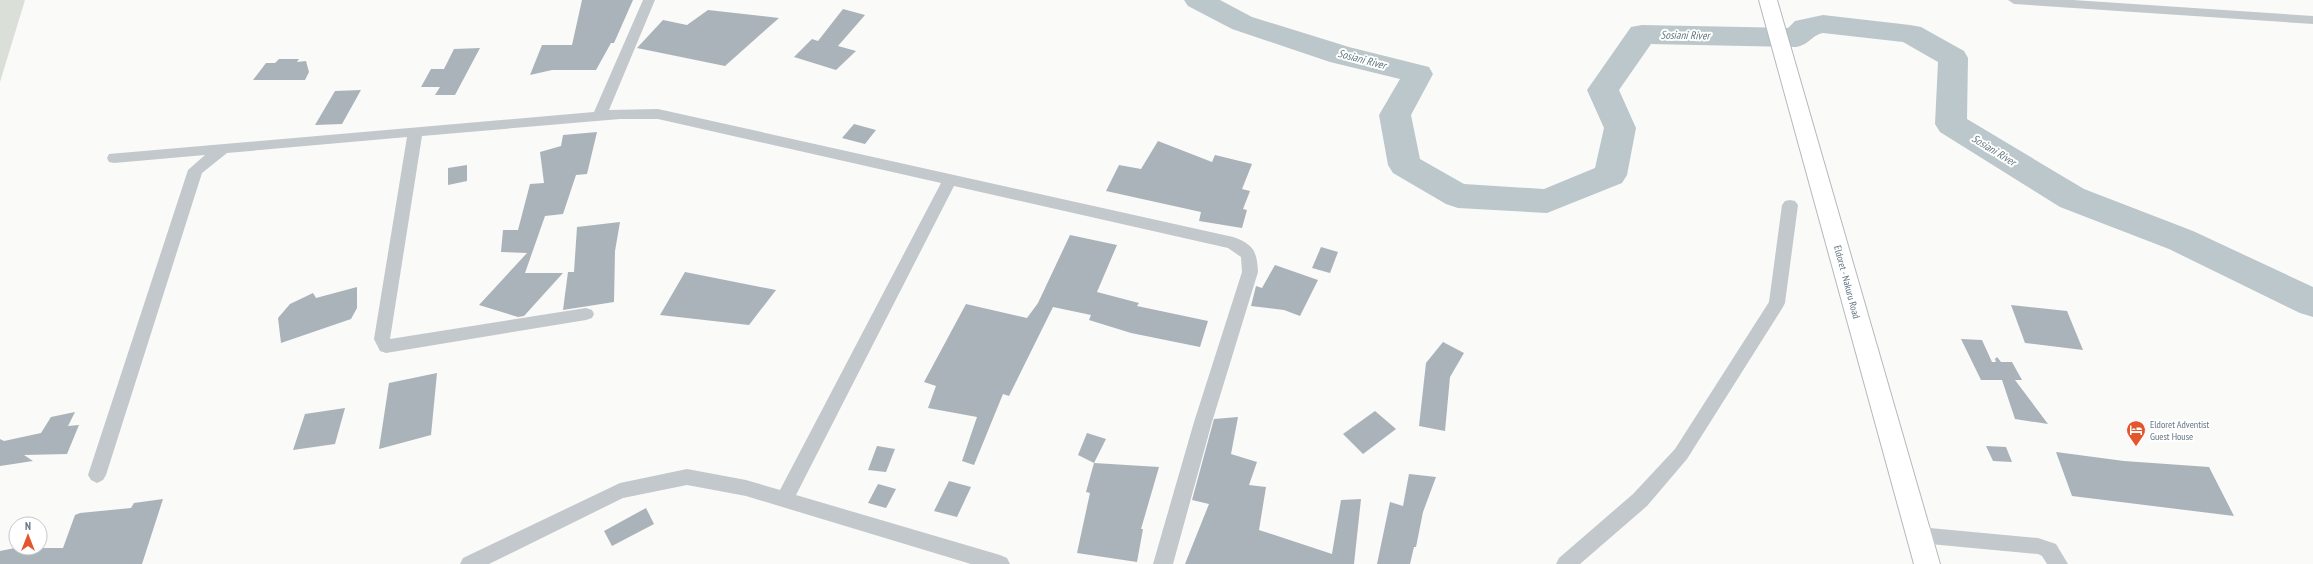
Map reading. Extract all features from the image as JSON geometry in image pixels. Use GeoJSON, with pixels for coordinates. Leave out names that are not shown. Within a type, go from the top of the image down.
{"type":"FeatureCollection","features":[{"type":"Feature","properties":{"kind":"highway","name":"Eldoret - Nakuru Road"},"geometry":{"type":"LineString","coordinates":[[1768,0],[1927,564]]}},
{"type":"Feature","properties":{"kind":"street"},"geometry":{"type":"LineString","coordinates":[[599,116],[649,0]]}},
{"type":"Feature","properties":{"kind":"street"},"geometry":{"type":"LineString","coordinates":[[2014,0],[2313,20]]}},
{"type":"Feature","properties":{"kind":"street"},"geometry":{"type":"LineString","coordinates":[[114,158],[223,150],[599,116],[658,114],[1233,243],[1249,254],[1250,272],[1203,422],[1163,564]]}},
{"type":"Feature","properties":{"kind":"street"},"geometry":{"type":"LineString","coordinates":[[414,132],[382,340],[386,346],[586,314]]}},
{"type":"Feature","properties":{"kind":"street"},"geometry":{"type":"LineString","coordinates":[[97,475],[195,170],[223,150]]}},
{"type":"Feature","properties":{"kind":"street"},"geometry":{"type":"LineString","coordinates":[[784,500],[950,179]]}},
{"type":"Feature","properties":{"kind":"street"},"geometry":{"type":"LineString","coordinates":[[1566,564],[1640,500],[1681,454],[1777,303],[1790,205]]}},
{"type":"Feature","properties":{"kind":"street"},"geometry":{"type":"LineString","coordinates":[[470,564],[620,491],[662,480],[687,477],[746,488],[1000,564]]}},
{"type":"Feature","properties":{"kind":"street"},"geometry":{"type":"LineString","coordinates":[[1919,535],[2038,546],[2049,550],[2058,564]]}},
{"type":"Feature","properties":{"kind":"shaded area"},"geometry":{"type":"Polygon","coordinates":[[[0,0],[25,0],[0,82],[0,0]]]}},
{"type":"Feature","properties":{"kind":"building"},"geometry":{"type":"Polygon","coordinates":[[[582,0],[633,0],[614,43],[611,43],[596,70],[552,70],[530,75],[542,45],[572,45],[582,0]]]}},
{"type":"Feature","properties":{"kind":"building"},"geometry":{"type":"Polygon","coordinates":[[[843,9],[865,15],[838,46],[856,51],[836,70],[794,57],[812,39],[818,41],[843,9]]]}},
{"type":"Feature","properties":{"kind":"building"},"geometry":{"type":"Polygon","coordinates":[[[708,10],[779,18],[725,66],[637,48],[663,20],[687,25],[708,10]]]}},
{"type":"Feature","properties":{"kind":"building"},"geometry":{"type":"Polygon","coordinates":[[[480,48],[455,95],[435,95],[440,87],[421,87],[431,69],[444,69],[454,49],[480,48]]]}},
{"type":"Feature","properties":{"kind":"building"},"geometry":{"type":"Polygon","coordinates":[[[279,59],[299,59],[297,62],[306,61],[309,72],[305,80],[253,80],[266,63],[275,63],[279,59]]]}},
{"type":"Feature","properties":{"kind":"building"},"geometry":{"type":"Polygon","coordinates":[[[361,90],[342,124],[315,125],[335,91],[361,90]]]}},
{"type":"Feature","properties":{"kind":"building"},"geometry":{"type":"Polygon","coordinates":[[[854,124],[876,130],[865,144],[842,138],[854,124]]]}},
{"type":"Feature","properties":{"kind":"building"},"geometry":{"type":"Polygon","coordinates":[[[597,132],[587,174],[576,175],[563,214],[545,216],[525,273],[563,273],[524,316],[518,317],[479,305],[527,253],[501,252],[503,230],[518,230],[530,184],[544,183],[540,152],[561,146],[563,135],[597,132]]]}},
{"type":"Feature","properties":{"kind":"building"},"geometry":{"type":"Polygon","coordinates":[[[1158,141],[1212,162],[1215,155],[1252,164],[1242,189],[1250,191],[1243,209],[1247,210],[1242,228],[1199,221],[1201,212],[1106,191],[1119,165],[1141,169],[1158,141]]]}},
{"type":"Feature","properties":{"kind":"building"},"geometry":{"type":"Polygon","coordinates":[[[467,165],[467,181],[448,185],[448,168],[467,165]]]}},
{"type":"Feature","properties":{"kind":"building"},"geometry":{"type":"Polygon","coordinates":[[[620,222],[615,251],[614,302],[563,310],[568,272],[574,272],[577,227],[620,222]]]}},
{"type":"Feature","properties":{"kind":"building"},"geometry":{"type":"Polygon","coordinates":[[[1070,235],[1117,245],[1097,292],[1139,303],[1137,306],[1208,321],[1200,347],[1131,333],[1089,320],[1091,315],[1053,307],[1009,396],[1003,394],[974,465],[962,461],[977,417],[928,408],[936,386],[924,382],[966,304],[1027,318],[1038,303],[1070,235]]]}},
{"type":"Feature","properties":{"kind":"building"},"geometry":{"type":"Polygon","coordinates":[[[1321,247],[1338,252],[1330,273],[1312,268],[1321,247]]]}},
{"type":"Feature","properties":{"kind":"building"},"geometry":{"type":"Polygon","coordinates":[[[1275,265],[1318,280],[1300,316],[1284,310],[1251,306],[1256,286],[1262,288],[1275,265]]]}},
{"type":"Feature","properties":{"kind":"building"},"geometry":{"type":"Polygon","coordinates":[[[685,272],[776,290],[749,325],[660,315],[685,272]]]}},
{"type":"Feature","properties":{"kind":"building"},"geometry":{"type":"Polygon","coordinates":[[[357,287],[357,308],[351,319],[281,343],[278,318],[290,304],[313,293],[316,298],[357,287]]]}},
{"type":"Feature","properties":{"kind":"building"},"geometry":{"type":"Polygon","coordinates":[[[2011,305],[2067,311],[2083,350],[2025,343],[2011,305]]]}},
{"type":"Feature","properties":{"kind":"building"},"geometry":{"type":"Polygon","coordinates":[[[1961,339],[1982,340],[1992,362],[1996,362],[1995,359],[1997,357],[2001,362],[2012,362],[2022,380],[2015,380],[2048,424],[2015,419],[2002,380],[1981,380],[1961,339]]]}},
{"type":"Feature","properties":{"kind":"building"},"geometry":{"type":"Polygon","coordinates":[[[1443,342],[1464,353],[1450,377],[1445,431],[1419,426],[1426,363],[1443,342]]]}},
{"type":"Feature","properties":{"kind":"building"},"geometry":{"type":"Polygon","coordinates":[[[437,373],[431,435],[379,449],[389,383],[437,373]]]}},
{"type":"Feature","properties":{"kind":"building"},"geometry":{"type":"Polygon","coordinates":[[[345,408],[335,444],[293,450],[305,414],[345,408]]]}},
{"type":"Feature","properties":{"kind":"building"},"geometry":{"type":"Polygon","coordinates":[[[1375,411],[1396,429],[1363,454],[1343,434],[1375,411]]]}},
{"type":"Feature","properties":{"kind":"building"},"geometry":{"type":"Polygon","coordinates":[[[75,412],[68,426],[79,425],[67,454],[24,455],[33,461],[0,466],[0,439],[4,441],[41,433],[51,417],[75,412]]]}},
{"type":"Feature","properties":{"kind":"building"},"geometry":{"type":"Polygon","coordinates":[[[1238,417],[1231,454],[1257,462],[1249,485],[1266,487],[1259,530],[1332,554],[1341,500],[1361,499],[1354,564],[1185,564],[1209,504],[1192,500],[1214,419],[1238,417]]]}},
{"type":"Feature","properties":{"kind":"building"},"geometry":{"type":"Polygon","coordinates":[[[1087,433],[1106,439],[1094,463],[1078,455],[1087,433]]]}},
{"type":"Feature","properties":{"kind":"building"},"geometry":{"type":"Polygon","coordinates":[[[877,446],[895,449],[886,472],[868,470],[877,446]]]}},
{"type":"Feature","properties":{"kind":"building"},"geometry":{"type":"Polygon","coordinates":[[[1986,446],[2006,447],[2012,462],[1993,461],[1986,446]]]}},
{"type":"Feature","properties":{"kind":"building"},"geometry":{"type":"Polygon","coordinates":[[[2056,452],[2124,461],[2209,467],[2234,516],[2072,496],[2056,452]]]}},
{"type":"Feature","properties":{"kind":"building"},"geometry":{"type":"Polygon","coordinates":[[[1094,463],[1159,467],[1141,529],[1143,529],[1137,562],[1077,553],[1090,493],[1086,492],[1094,463]]]}},
{"type":"Feature","properties":{"kind":"building"},"geometry":{"type":"Polygon","coordinates":[[[1409,474],[1436,477],[1423,512],[1416,547],[1414,547],[1410,564],[1377,564],[1390,502],[1403,506],[1409,474]]]}},
{"type":"Feature","properties":{"kind":"building"},"geometry":{"type":"Polygon","coordinates":[[[949,481],[971,487],[957,517],[934,511],[949,481]]]}},
{"type":"Feature","properties":{"kind":"building"},"geometry":{"type":"Polygon","coordinates":[[[878,484],[896,489],[886,508],[868,503],[878,484]]]}},
{"type":"Feature","properties":{"kind":"building"},"geometry":{"type":"Polygon","coordinates":[[[163,499],[142,564],[0,564],[0,551],[8,549],[8,556],[48,556],[48,548],[63,548],[75,515],[80,513],[131,508],[134,503],[163,499]]]}},
{"type":"Feature","properties":{"kind":"building"},"geometry":{"type":"Polygon","coordinates":[[[646,508],[654,524],[612,546],[604,531],[646,508]]]}},
{"type":"Feature","properties":{"kind":"waterway","name":"Sosiani River"},"geometry":{"type":"LineString","coordinates":[[1198,0],[1242,23],[1341,55],[1418,74],[1395,115],[1405,165],[1458,196],[1547,201],[1610,175],[1620,128],[1603,90],[1642,34],[1796,38],[1805,28],[1823,24],[1910,34],[1953,58],[1951,124],[2072,198],[2181,240],[2313,303]]}},
{"type":"Feature","properties":{"kind":"place","name":"Eldoret Adventist Guest House"},"geometry":{"type":"Point","coordinates":[2136,447]}}]}
